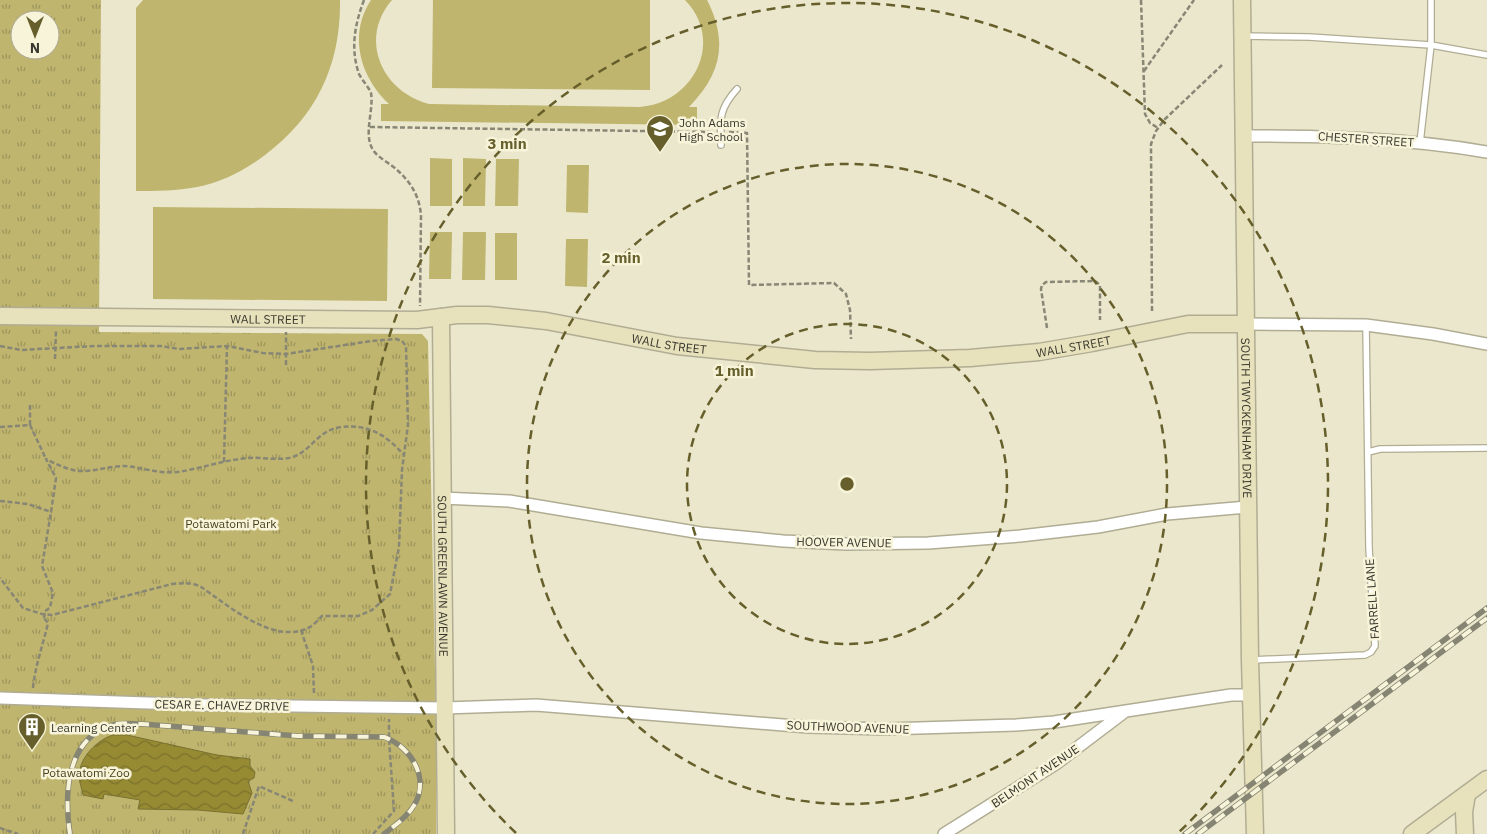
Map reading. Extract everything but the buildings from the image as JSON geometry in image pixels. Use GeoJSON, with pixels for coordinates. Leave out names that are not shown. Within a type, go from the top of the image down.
{"type":"FeatureCollection","features":[{"type":"Feature","properties":{"kind":"street","name":"SOUTH TWYCKENHAM DRIVE"},"geometry":{"type":"LineString","coordinates":[[1242,0],[1247,507],[1250,695],[1253,734],[1255,834]]}},
{"type":"Feature","properties":{"kind":"street","name":"CHESTER STREET"},"geometry":{"type":"LineString","coordinates":[[1244,136],[1328,136],[1420,143],[1487,152]]}},
{"type":"Feature","properties":{"kind":"street","name":"WALL STREET"},"geometry":{"type":"LineString","coordinates":[[0,316],[420,320],[457,315],[488,315],[546,321],[677,346],[796,358],[870,361],[970,358],[1039,352],[1188,324],[1366,325],[1433,334],[1487,344]]}},
{"type":"Feature","properties":{"kind":"street","name":"SOUTH GREENLAWN AVENUE"},"geometry":{"type":"LineString","coordinates":[[441,317],[446,834]]}},
{"type":"Feature","properties":{"kind":"street","name":"HOOVER AVENUE"},"geometry":{"type":"LineString","coordinates":[[442,498],[518,502],[701,533],[783,541],[846,544],[928,543],[1020,536],[1098,527],[1176,513],[1247,507]]}},
{"type":"Feature","properties":{"kind":"street","name":"SOUTHWOOD AVENUE"},"geometry":{"type":"LineString","coordinates":[[445,708],[536,705],[808,727],[886,729],[1016,725],[1063,721],[1230,695],[1250,695]]}},
{"type":"Feature","properties":{"kind":"street","name":"CESAR E. CHAVEZ DRIVE"},"geometry":{"type":"LineString","coordinates":[[0,698],[207,705],[445,708]]}},
{"type":"Feature","properties":{"kind":"street","name":"BELMONT AVENUE"},"geometry":{"type":"LineString","coordinates":[[944,834],[1057,763],[1124,712]]}},
{"type":"Feature","properties":{"kind":"street"},"geometry":{"type":"LineString","coordinates":[[1412,834],[1487,779]]}},
{"type":"Feature","properties":{"kind":"street"},"geometry":{"type":"LineString","coordinates":[[1465,834],[1464,812],[1467,794]]}},
{"type":"Feature","properties":{"kind":"lane"},"geometry":{"type":"LineString","coordinates":[[1420,143],[1431,45],[1431,0]]}},
{"type":"Feature","properties":{"kind":"lane"},"geometry":{"type":"LineString","coordinates":[[1242,36],[1309,37],[1431,45],[1487,55]]}},
{"type":"Feature","properties":{"kind":"lane"},"geometry":{"type":"LineString","coordinates":[[721,145],[722,111],[728,99],[737,89]]}},
{"type":"Feature","properties":{"kind":"lane"},"geometry":{"type":"LineString","coordinates":[[1366,325],[1368,452],[1380,450],[1487,448]]}},
{"type":"Feature","properties":{"kind":"lane","name":"FARRELL LANE"},"geometry":{"type":"LineString","coordinates":[[1250,660],[1365,655],[1371,652],[1375,646],[1369,548],[1368,452]]}},
{"type":"Feature","properties":{"kind":"path"},"geometry":{"type":"LineString","coordinates":[[364,0],[356,20],[354,51],[361,77],[371,92],[370,142],[374,150],[407,179],[420,204],[422,215],[420,320]]}},
{"type":"Feature","properties":{"kind":"path"},"geometry":{"type":"LineString","coordinates":[[1141,0],[1145,114],[1150,123],[1158,128]]}},
{"type":"Feature","properties":{"kind":"path"},"geometry":{"type":"LineString","coordinates":[[1143,72],[1194,0]]}},
{"type":"Feature","properties":{"kind":"path"},"geometry":{"type":"LineString","coordinates":[[1152,311],[1151,144],[1164,120],[1222,65]]}},
{"type":"Feature","properties":{"kind":"path"},"geometry":{"type":"LineString","coordinates":[[370,127],[747,133],[750,285],[834,283],[846,294],[850,310],[850,339]]}},
{"type":"Feature","properties":{"kind":"path"},"geometry":{"type":"LineString","coordinates":[[1048,328],[1042,289],[1042,285],[1046,282],[1095,281],[1100,285],[1100,320]]}},
{"type":"Feature","properties":{"kind":"path"},"geometry":{"type":"LineString","coordinates":[[55,359],[57,317]]}},
{"type":"Feature","properties":{"kind":"path"},"geometry":{"type":"LineString","coordinates":[[286,319],[286,365]]}},
{"type":"Feature","properties":{"kind":"path"},"geometry":{"type":"LineString","coordinates":[[0,346],[21,350],[137,345],[179,348],[227,346],[263,353],[286,354],[371,340],[396,339],[402,341],[406,346],[408,373],[408,425],[404,455],[399,547],[390,594],[372,610],[358,616],[322,616],[308,628],[286,632],[253,623],[195,583],[172,584],[63,613],[42,614],[23,608],[0,578]]}},
{"type":"Feature","properties":{"kind":"path"},"geometry":{"type":"LineString","coordinates":[[224,462],[227,346]]}},
{"type":"Feature","properties":{"kind":"path"},"geometry":{"type":"LineString","coordinates":[[30,405],[30,425],[56,478],[42,566],[53,593],[50,608],[45,611],[44,618],[48,622],[35,670],[32,700]]}},
{"type":"Feature","properties":{"kind":"path"},"geometry":{"type":"LineString","coordinates":[[0,427],[30,425]]}},
{"type":"Feature","properties":{"kind":"path"},"geometry":{"type":"LineString","coordinates":[[46,459],[80,471],[124,466],[150,471],[176,472],[247,458],[286,458],[295,456],[328,430],[343,427],[363,428],[379,433],[391,440],[404,455]]}},
{"type":"Feature","properties":{"kind":"path"},"geometry":{"type":"LineString","coordinates":[[0,501],[28,504],[51,512]]}},
{"type":"Feature","properties":{"kind":"path"},"geometry":{"type":"LineString","coordinates":[[301,630],[313,666],[314,706]]}},
{"type":"Feature","properties":{"kind":"path"},"geometry":{"type":"LineString","coordinates":[[373,834],[394,811],[389,739],[390,707]]}},
{"type":"Feature","properties":{"kind":"path"},"geometry":{"type":"LineString","coordinates":[[243,834],[259,786],[295,802]]}},
{"type":"Feature","properties":{"kind":"path"},"geometry":{"type":"LineString","coordinates":[[0,828],[18,834]]}},
{"type":"Feature","properties":{"kind":"green space","name":"Potawatomi Park"},"geometry":{"type":"Polygon","coordinates":[[[0,0],[101,0],[99,332],[422,334],[428,341],[436,717],[436,834],[0,834],[0,0]]]}},
{"type":"Feature","properties":{"kind":"green space"},"geometry":{"type":"Polygon","coordinates":[[[143,0],[340,0],[336,46],[322,87],[312,106],[283,140],[265,155],[224,179],[197,187],[136,191],[136,8],[143,0]]]}},
{"type":"Feature","properties":{"kind":"green space"},"geometry":{"type":"Polygon","coordinates":[[[371,0],[392,0],[382,15],[377,31],[376,47],[380,62],[388,76],[399,88],[413,98],[429,104],[640,107],[659,103],[675,94],[689,82],[698,67],[703,51],[702,33],[697,16],[685,0],[707,0],[715,19],[718,33],[718,59],[708,83],[689,107],[697,107],[697,125],[381,121],[381,104],[389,104],[379,93],[364,68],[359,41],[364,13],[371,0]]]}},
{"type":"Feature","properties":{"kind":"green space"},"geometry":{"type":"Polygon","coordinates":[[[433,0],[650,0],[650,90],[432,88],[433,0]]]}},
{"type":"Feature","properties":{"kind":"green space"},"geometry":{"type":"Polygon","coordinates":[[[430,158],[452,159],[452,206],[430,206],[430,158]]]}},
{"type":"Feature","properties":{"kind":"green space"},"geometry":{"type":"Polygon","coordinates":[[[463,158],[486,159],[485,206],[463,206],[463,158]]]}},
{"type":"Feature","properties":{"kind":"green space"},"geometry":{"type":"Polygon","coordinates":[[[496,159],[519,159],[518,206],[495,206],[496,159]]]}},
{"type":"Feature","properties":{"kind":"green space"},"geometry":{"type":"Polygon","coordinates":[[[567,165],[589,165],[588,213],[566,212],[567,165]]]}},
{"type":"Feature","properties":{"kind":"green space"},"geometry":{"type":"Polygon","coordinates":[[[153,207],[388,209],[387,301],[153,299],[153,207]]]}},
{"type":"Feature","properties":{"kind":"green space"},"geometry":{"type":"Polygon","coordinates":[[[430,232],[452,232],[451,279],[429,279],[430,232]]]}},
{"type":"Feature","properties":{"kind":"green space"},"geometry":{"type":"Polygon","coordinates":[[[463,232],[486,232],[485,280],[462,280],[463,232]]]}},
{"type":"Feature","properties":{"kind":"green space"},"geometry":{"type":"Polygon","coordinates":[[[495,233],[517,233],[517,280],[495,280],[495,233]]]}},
{"type":"Feature","properties":{"kind":"green space"},"geometry":{"type":"Polygon","coordinates":[[[566,239],[588,239],[587,287],[565,286],[566,239]]]}},
{"type":"Feature","properties":{"kind":"water"},"geometry":{"type":"Polygon","coordinates":[[[113,735],[127,735],[217,755],[250,759],[250,766],[255,772],[254,778],[248,781],[252,793],[243,814],[198,810],[138,809],[140,800],[104,794],[103,799],[83,795],[79,780],[82,762],[95,745],[113,735]]]}},
{"type":"Feature","properties":{"kind":"railway"},"geometry":{"type":"LineString","coordinates":[[1185,834],[1487,608]]}},
{"type":"Feature","properties":{"kind":"railway"},"geometry":{"type":"LineString","coordinates":[[1198,834],[1487,618]]}},
{"type":"Feature","properties":{"kind":"railway"},"geometry":{"type":"LineString","coordinates":[[70,834],[68,819],[69,786],[77,755],[85,742],[97,732],[112,725],[123,723],[298,736],[384,737],[403,748],[410,756],[416,766],[420,786],[418,797],[413,807],[400,822],[384,834]]}},
{"type":"Feature","properties":{"kind":"place","name":"John Adams High School"},"geometry":{"type":"Point","coordinates":[660,153]}},
{"type":"Feature","properties":{"kind":"place","name":"Learning Center"},"geometry":{"type":"Point","coordinates":[32,751]}},
{"type":"Feature","properties":{"kind":"park label","name":"Potawatomi Zoo"},"geometry":{"type":"Point","coordinates":[86,772]}}]}
